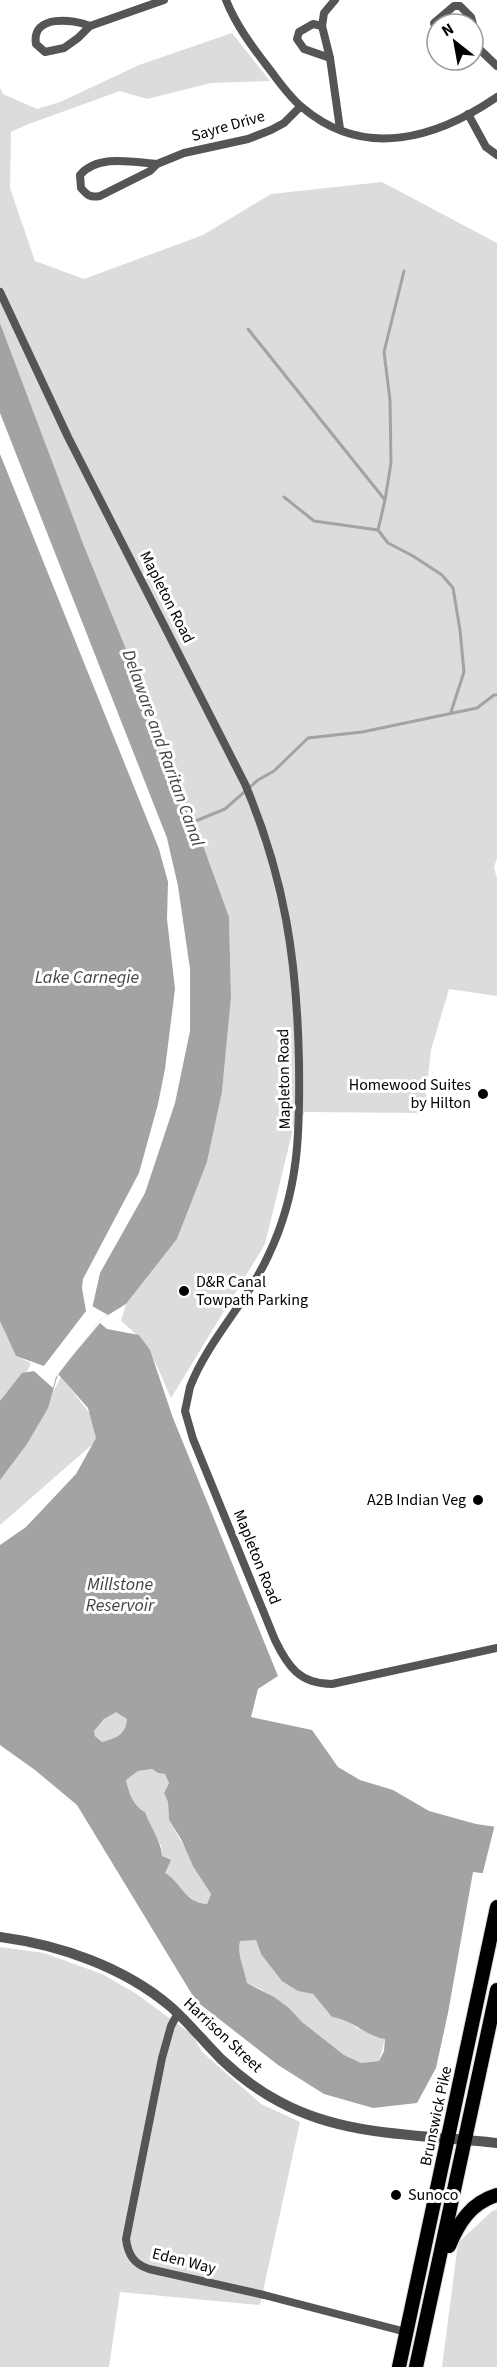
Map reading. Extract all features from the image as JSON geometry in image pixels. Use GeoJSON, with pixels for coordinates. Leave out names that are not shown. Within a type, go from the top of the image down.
{"type":"FeatureCollection","features":[{"type":"Feature","properties":{"kind":"highway","name":"Brunswick Pike"},"geometry":{"type":"LineString","coordinates":[[399,2367],[497,1907]]}},
{"type":"Feature","properties":{"kind":"highway","name":"Brunswick Pike"},"geometry":{"type":"LineString","coordinates":[[416,2367],[497,1990]]}},
{"type":"Feature","properties":{"kind":"highway"},"geometry":{"type":"LineString","coordinates":[[436,2276],[454,2233],[463,2218],[474,2206],[497,2195]]}},
{"type":"Feature","properties":{"kind":"street"},"geometry":{"type":"LineString","coordinates":[[90,26],[80,21],[51,21],[40,27],[35,40],[38,47],[45,52],[64,48],[90,26],[164,0]]}},
{"type":"Feature","properties":{"kind":"street"},"geometry":{"type":"LineString","coordinates":[[226,0],[240,29],[300,107],[357,136],[391,140],[426,133],[468,114],[497,96]]}},
{"type":"Feature","properties":{"kind":"street"},"geometry":{"type":"LineString","coordinates":[[335,0],[324,13],[322,26],[330,58],[340,129]]}},
{"type":"Feature","properties":{"kind":"street"},"geometry":{"type":"LineString","coordinates":[[447,12],[454,6],[460,6],[466,12]]}},
{"type":"Feature","properties":{"kind":"street"},"geometry":{"type":"LineString","coordinates":[[322,26],[313,24],[299,32],[297,39],[304,49],[330,58]]}},
{"type":"Feature","properties":{"kind":"street"},"geometry":{"type":"LineString","coordinates":[[485,55],[497,66]]}},
{"type":"Feature","properties":{"kind":"street","name":"Sayre Drive"},"geometry":{"type":"LineString","coordinates":[[157,164],[120,160],[92,165],[80,176],[81,188],[88,196],[94,198],[100,196],[150,171],[157,164],[184,153],[248,138],[271,130],[284,123],[300,107]]}},
{"type":"Feature","properties":{"kind":"street"},"geometry":{"type":"LineString","coordinates":[[468,114],[486,147],[497,155]]}},
{"type":"Feature","properties":{"kind":"street","name":"Mapleton Road"},"geometry":{"type":"LineString","coordinates":[[0,292],[68,437],[245,784],[279,887],[292,947],[298,1011],[299,1141],[291,1190],[276,1238],[258,1275],[193,1380],[186,1398],[185,1410],[188,1425],[275,1640],[295,1672],[312,1682],[332,1684],[497,1648]]}},
{"type":"Feature","properties":{"kind":"street","name":"Harrison Street"},"geometry":{"type":"LineString","coordinates":[[0,1937],[52,1948],[102,1966],[145,1988],[178,2013],[234,2070],[270,2096],[294,2109],[336,2125],[352,2128],[497,2143]]}},
{"type":"Feature","properties":{"kind":"street","name":"Eden Way"},"geometry":{"type":"LineString","coordinates":[[178,2013],[164,2047],[126,2239],[130,2255],[135,2262],[149,2269],[264,2295],[406,2332]]}},
{"type":"Feature","properties":{"kind":"shaded area"},"geometry":{"type":"Polygon","coordinates":[[[232,33],[270,81],[211,83],[147,99],[120,91],[26,125],[11,132],[10,188],[35,261],[84,279],[203,235],[271,194],[382,182],[497,243],[497,858],[494,867],[497,879],[497,996],[449,989],[431,1050],[424,1113],[305,1112],[293,1129],[265,1244],[171,1398],[146,1347],[121,1321],[126,1304],[177,1239],[207,1162],[222,1092],[231,997],[229,917],[179,779],[84,546],[0,323],[0,88],[3,94],[37,109],[60,102],[139,65],[232,33]]]}},
{"type":"Feature","properties":{"kind":"shaded area"},"geometry":{"type":"Polygon","coordinates":[[[0,1321],[16,1356],[31,1363],[24,1378],[50,1398],[61,1377],[99,1425],[95,1442],[0,1525],[0,1321]]]}},
{"type":"Feature","properties":{"kind":"shaded area"},"geometry":{"type":"Polygon","coordinates":[[[116,1711],[128,1719],[125,1729],[116,1737],[102,1742],[95,1736],[94,1731],[104,1719],[116,1711]]]}},
{"type":"Feature","properties":{"kind":"shaded area"},"geometry":{"type":"Polygon","coordinates":[[[152,1769],[158,1773],[165,1773],[169,1783],[164,1793],[168,1802],[169,1820],[211,1894],[207,1904],[194,1900],[164,1873],[161,1845],[150,1827],[145,1812],[134,1803],[130,1794],[126,1780],[138,1771],[152,1769]]]}},
{"type":"Feature","properties":{"kind":"shaded area"},"geometry":{"type":"Polygon","coordinates":[[[240,1940],[256,1940],[261,1954],[298,1991],[313,1994],[332,2017],[344,2018],[357,2028],[385,2039],[379,2061],[361,2063],[344,2055],[302,2022],[289,2008],[261,1989],[247,1983],[240,1957],[240,1940]]]}},
{"type":"Feature","properties":{"kind":"shaded area"},"geometry":{"type":"Polygon","coordinates":[[[0,1947],[44,1953],[102,1974],[135,1993],[193,2035],[202,2052],[261,2104],[300,2122],[260,2305],[120,2292],[109,2367],[0,2367],[0,1947]]]}},
{"type":"Feature","properties":{"kind":"shaded area"},"geometry":{"type":"Polygon","coordinates":[[[497,2209],[497,2367],[442,2367],[458,2243],[497,2209]]]}},
{"type":"Feature","properties":{"kind":"water","name":"Millstone Reservoir"},"geometry":{"type":"Polygon","coordinates":[[[0,323],[84,546],[179,779],[229,917],[231,997],[222,1092],[207,1162],[177,1239],[126,1304],[100,1320],[68,1361],[100,1323],[107,1329],[139,1335],[150,1350],[173,1418],[278,1676],[258,1689],[251,1717],[312,1730],[338,1767],[360,1780],[393,1790],[429,1811],[476,1824],[497,1827],[497,1875],[473,1872],[436,2068],[417,2103],[373,2108],[324,2094],[278,2065],[196,2001],[77,1805],[0,1745],[0,1545],[26,1527],[76,1474],[96,1438],[88,1408],[58,1374],[48,1408],[27,1444],[0,1480],[0,1401],[22,1373],[47,1369],[91,1313],[100,1273],[145,1193],[175,1103],[190,1031],[190,969],[178,886],[167,838],[0,413],[0,323]],[[116,1712],[104,1719],[94,1731],[95,1736],[102,1742],[116,1737],[125,1729],[127,1719],[116,1712]],[[152,1769],[138,1771],[126,1780],[127,1785],[135,1803],[145,1812],[160,1844],[162,1856],[171,1860],[165,1873],[194,1900],[207,1904],[211,1894],[193,1866],[181,1839],[169,1820],[168,1802],[164,1793],[169,1783],[165,1774],[152,1769]],[[256,1940],[240,1941],[240,1957],[247,1983],[289,2008],[302,2022],[344,2055],[361,2063],[379,2061],[384,2051],[385,2039],[332,2017],[313,1994],[298,1991],[282,1981],[261,1954],[256,1940]]]}},
{"type":"Feature","properties":{"kind":"water","name":"Lake Carnegie"},"geometry":{"type":"Polygon","coordinates":[[[0,454],[159,849],[168,882],[167,919],[175,989],[165,1069],[139,1173],[83,1279],[82,1288],[86,1311],[44,1366],[16,1356],[0,1321],[0,454]]]}},
{"type":"Feature","properties":{"kind":"pier"},"geometry":{"type":"Polygon","coordinates":[[[88,1306],[89,1309],[89,1306],[92,1306],[108,1315],[100,1320],[56,1377],[53,1388],[34,1371],[34,1368],[44,1366],[87,1312],[88,1306]]]}},
{"type":"Feature","properties":{"kind":"pier"},"geometry":{"type":"Polygon","coordinates":[[[495,1824],[497,1824],[497,1878],[482,1876],[495,1824]]]}},
{"type":"Feature","properties":{"kind":"waterway"},"geometry":{"type":"LineString","coordinates":[[385,500],[391,463],[390,400],[384,352],[404,271]]}},
{"type":"Feature","properties":{"kind":"waterway"},"geometry":{"type":"LineString","coordinates":[[248,329],[385,500],[378,530],[388,543],[442,575],[453,588],[464,672],[451,712]]}},
{"type":"Feature","properties":{"kind":"waterway"},"geometry":{"type":"LineString","coordinates":[[284,497],[314,521],[378,530]]}},
{"type":"Feature","properties":{"kind":"waterway","name":"Delaware and Raritan Canal"},"geometry":{"type":"LineString","coordinates":[[193,822],[225,809],[258,780],[274,771],[308,738],[362,732],[477,708],[497,695]]}},
{"type":"Feature","properties":{"kind":"place","name":"Homewood Suites by Hilton"},"geometry":{"type":"Point","coordinates":[483,1094]}},
{"type":"Feature","properties":{"kind":"place","name":"D&R Canal Towpath Parking"},"geometry":{"type":"Point","coordinates":[184,1291]}},
{"type":"Feature","properties":{"kind":"place","name":"A2B Indian Veg"},"geometry":{"type":"Point","coordinates":[478,1500]}},
{"type":"Feature","properties":{"kind":"place","name":"Sunoco"},"geometry":{"type":"Point","coordinates":[396,2195]}}]}
